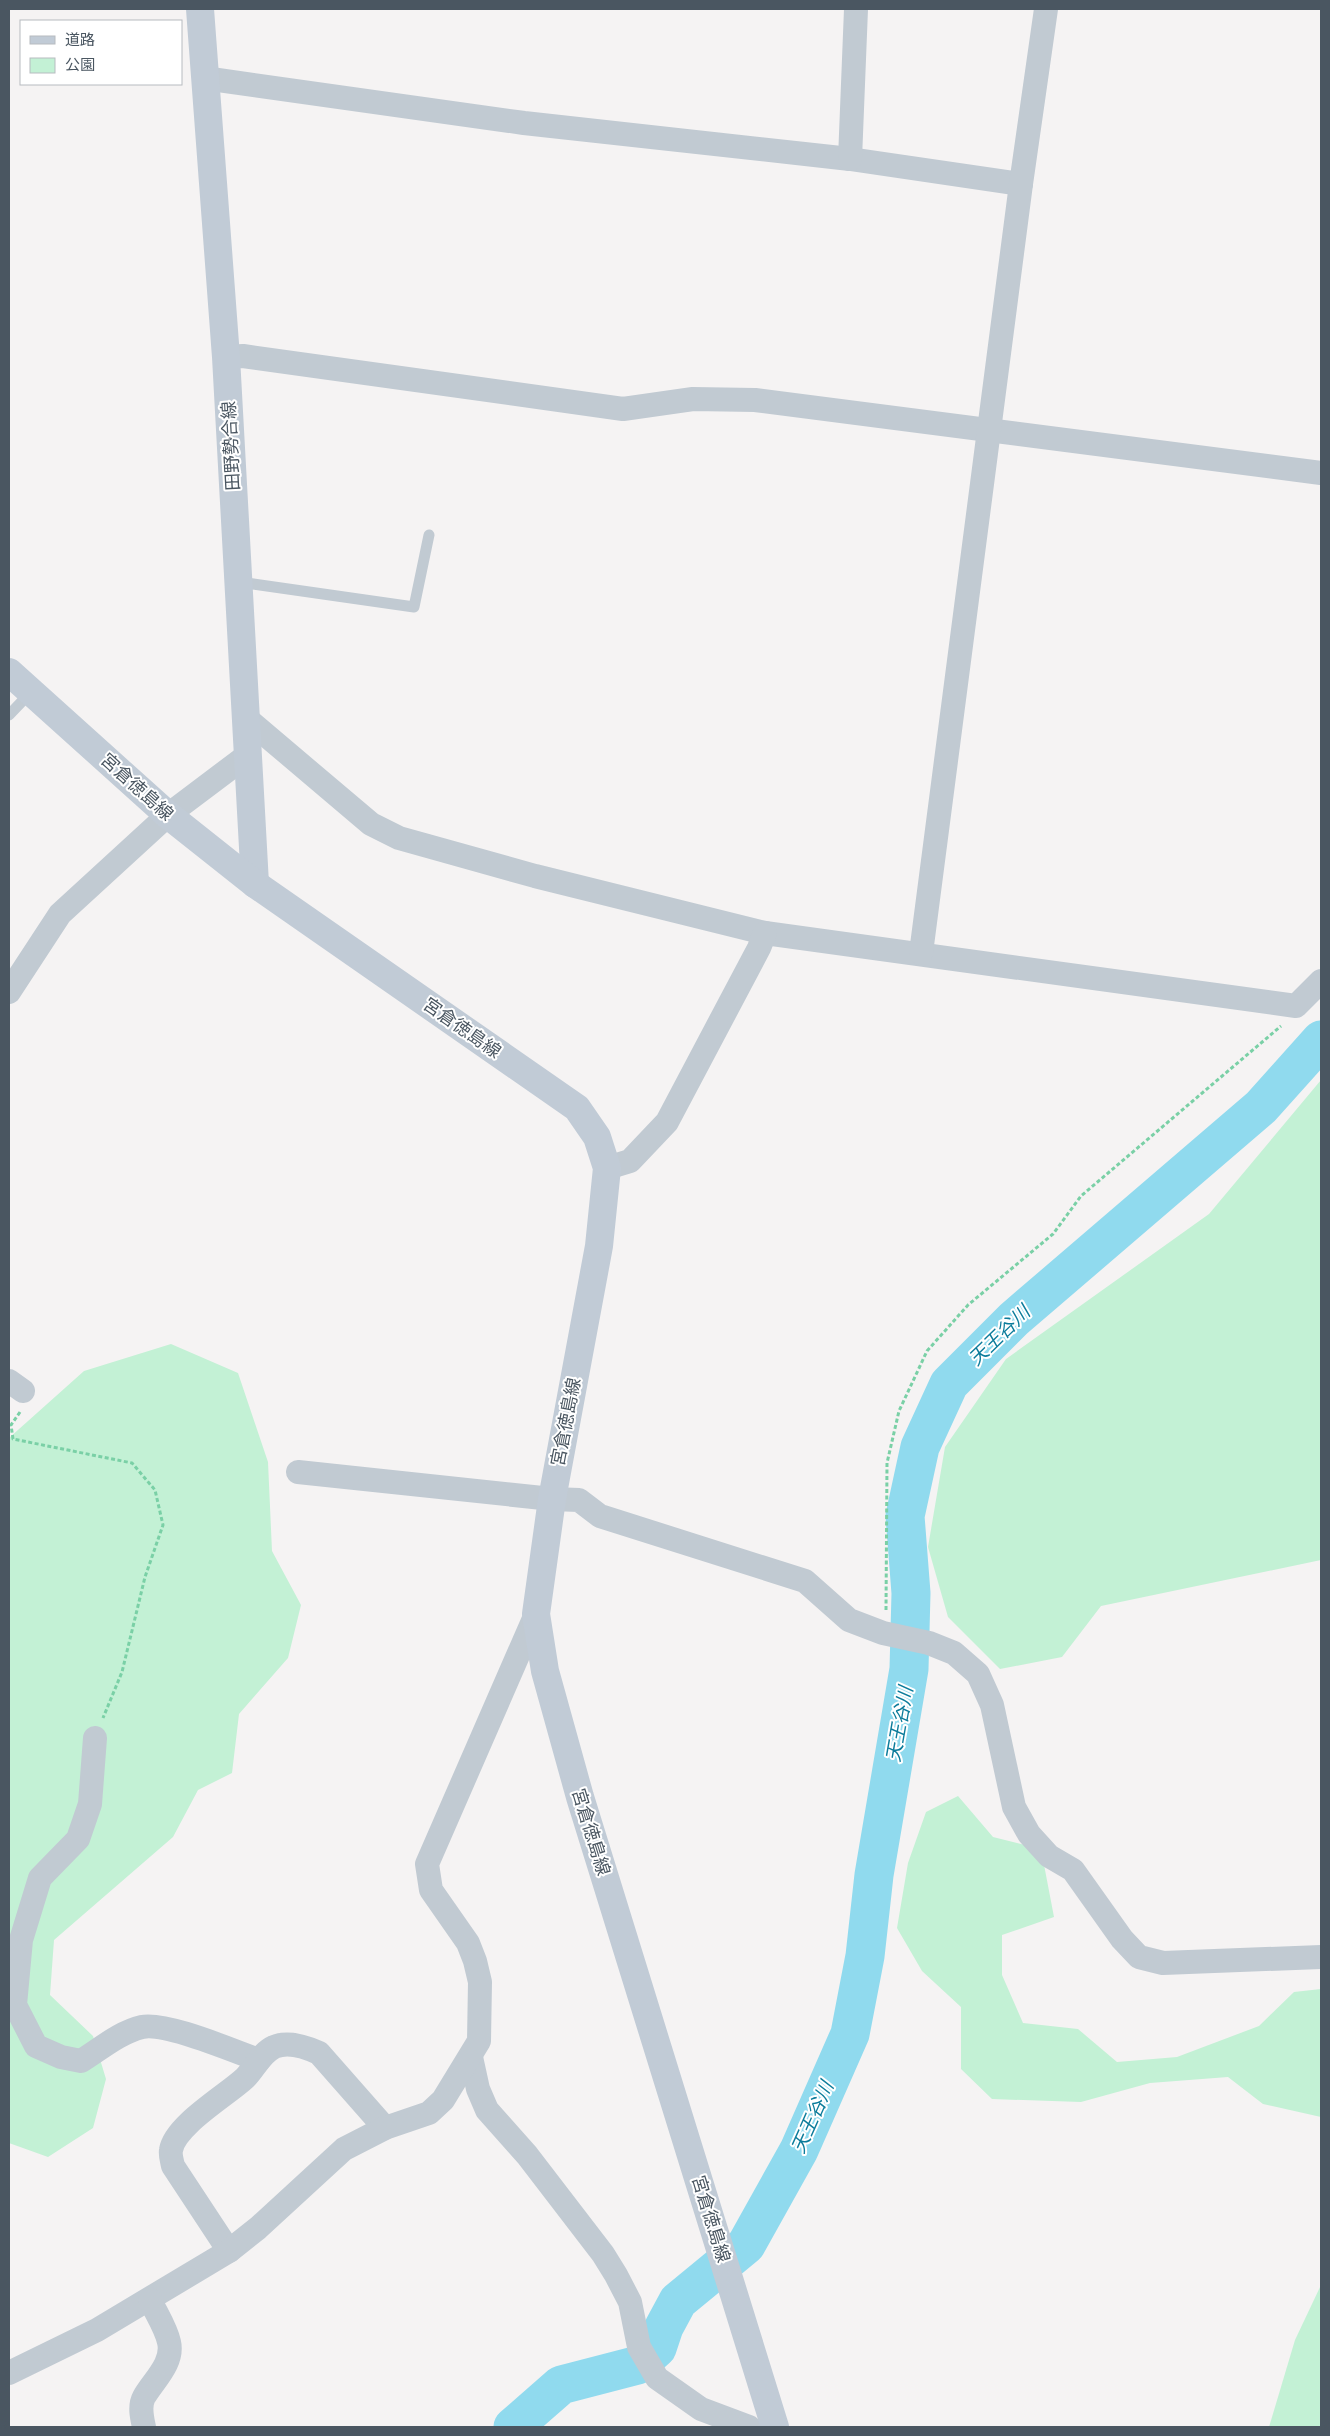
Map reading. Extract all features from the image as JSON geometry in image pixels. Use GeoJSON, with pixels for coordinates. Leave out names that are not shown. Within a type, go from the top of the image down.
{"type":"FeatureCollection","features":[{"type":"Feature","properties":{"kind":"main road","name":"田野勢合線"},"geometry":{"type":"LineString","coordinates":[[200,9],[226,357],[255,884]]}},
{"type":"Feature","properties":{"kind":"main road","name":"宮倉徳島線"},"geometry":{"type":"LineString","coordinates":[[9,672],[168,814],[255,884],[577,1108],[597,1137],[607,1168],[599,1246],[552,1499],[536,1614],[545,1671],[580,1797],[775,2427]]}},
{"type":"Feature","properties":{"kind":"street"},"geometry":{"type":"LineString","coordinates":[[850,159],[856,9]]}},
{"type":"Feature","properties":{"kind":"street"},"geometry":{"type":"LineString","coordinates":[[921,953],[1021,184],[1046,9]]}},
{"type":"Feature","properties":{"kind":"street"},"geometry":{"type":"LineString","coordinates":[[204,78],[524,123],[850,159],[1021,184]]}},
{"type":"Feature","properties":{"kind":"street"},"geometry":{"type":"LineString","coordinates":[[226,357],[243,356],[499,394],[623,409],[693,399],[755,400],[1321,473]]}},
{"type":"Feature","properties":{"kind":"street"},"geometry":{"type":"LineString","coordinates":[[247,719],[371,824],[399,838],[535,876],[764,933],[921,953],[1296,1006],[1321,980]]}},
{"type":"Feature","properties":{"kind":"street"},"geometry":{"type":"LineString","coordinates":[[9,992],[60,914],[168,814],[249,754]]}},
{"type":"Feature","properties":{"kind":"street"},"geometry":{"type":"LineString","coordinates":[[607,1168],[630,1161],[667,1122],[759,948],[764,933]]}},
{"type":"Feature","properties":{"kind":"street"},"geometry":{"type":"LineString","coordinates":[[298,1472],[552,1499],[579,1500],[600,1516],[805,1581],[849,1620],[889,1635],[923,1642],[954,1653],[978,1674],[992,1705],[1014,1807],[1029,1834],[1048,1856],[1073,1870],[1122,1938],[1139,1957],[1163,1963],[1321,1957]]}},
{"type":"Feature","properties":{"kind":"street"},"geometry":{"type":"LineString","coordinates":[[9,2373],[96,2330],[150,2300],[229,2251],[258,2228],[344,2149],[385,2128],[429,2113],[442,2100],[471,2058],[479,2041],[480,1982],[468,1943],[431,1890],[427,1864],[536,1614]]}},
{"type":"Feature","properties":{"kind":"street"},"geometry":{"type":"LineString","coordinates":[[95,1738],[90,1804],[78,1839],[40,1878],[21,1940],[15,2005],[19,2013],[36,2046],[61,2058],[81,2061],[126,2034],[142,2027],[162,2027],[260,2060]]}},
{"type":"Feature","properties":{"kind":"street"},"geometry":{"type":"LineString","coordinates":[[229,2251],[173,2166],[171,2150],[186,2126],[245,2078],[260,2060],[276,2046],[305,2047],[319,2054],[385,2128]]}},
{"type":"Feature","properties":{"kind":"street"},"geometry":{"type":"LineString","coordinates":[[471,2058],[478,2088],[487,2110],[528,2155],[603,2254],[616,2275],[630,2302],[643,2355],[657,2378],[701,2409],[749,2427]]}},
{"type":"Feature","properties":{"kind":"street"},"geometry":{"type":"LineString","coordinates":[[144,2427],[141,2414],[144,2398],[156,2382],[169,2356],[169,2343],[150,2300]]}},
{"type":"Feature","properties":{"kind":"lane"},"geometry":{"type":"LineString","coordinates":[[239,582],[414,607],[429,535]]}},
{"type":"Feature","properties":{"kind":"lane"},"geometry":{"type":"LineString","coordinates":[[9,715],[32,692]]}},
{"type":"Feature","properties":{"kind":"path"},"geometry":{"type":"LineString","coordinates":[[889,1635],[887,1606],[887,1463],[899,1411],[927,1351],[968,1305],[1053,1234],[1081,1196],[1270,1036],[1289,1018],[1296,1006]]}},
{"type":"Feature","properties":{"kind":"path"},"geometry":{"type":"LineString","coordinates":[[16,1386],[24,1404],[11,1425],[13,1439],[28,1444],[87,1453],[132,1464],[155,1490],[163,1525],[145,1577],[122,1672],[95,1738]]}},
{"type":"Feature","properties":{"kind":"green space"},"geometry":{"type":"Polygon","coordinates":[[[1321,1080],[1321,1560],[1101,1606],[1062,1657],[1000,1669],[948,1617],[928,1547],[945,1447],[1006,1359],[1209,1214],[1321,1080]]]}},
{"type":"Feature","properties":{"kind":"green space"},"geometry":{"type":"Polygon","coordinates":[[[171,1344],[238,1373],[268,1462],[272,1551],[301,1605],[288,1658],[239,1714],[232,1773],[198,1790],[173,1837],[54,1940],[50,1995],[93,2036],[106,2079],[93,2128],[48,2157],[9,2143],[9,1438],[84,1371],[171,1344]]]}},
{"type":"Feature","properties":{"kind":"green space"},"geometry":{"type":"Polygon","coordinates":[[[958,1796],[993,1837],[1041,1849],[1054,1917],[1002,1935],[1002,1975],[1023,2023],[1078,2029],[1117,2062],[1177,2057],[1259,2026],[1294,1992],[1321,1989],[1321,2117],[1263,2104],[1228,2077],[1150,2083],[1081,2102],[992,2099],[961,2069],[961,2007],[922,1971],[897,1928],[908,1863],[926,1812],[958,1796]]]}},
{"type":"Feature","properties":{"kind":"green space"},"geometry":{"type":"Polygon","coordinates":[[[1321,2285],[1321,2427],[1269,2427],[1295,2340],[1321,2285]]]}},
{"type":"Feature","properties":{"kind":"waterway","name":"天王谷川"},"geometry":{"type":"LineString","coordinates":[[513,2427],[561,2385],[638,2365],[657,2348],[664,2327],[678,2301],[746,2245],[799,2150],[850,2034],[865,1956],[874,1875],[909,1669],[911,1593],[905,1516],[920,1447],[949,1384],[1014,1319],[1261,1107],[1321,1040]]}}]}
